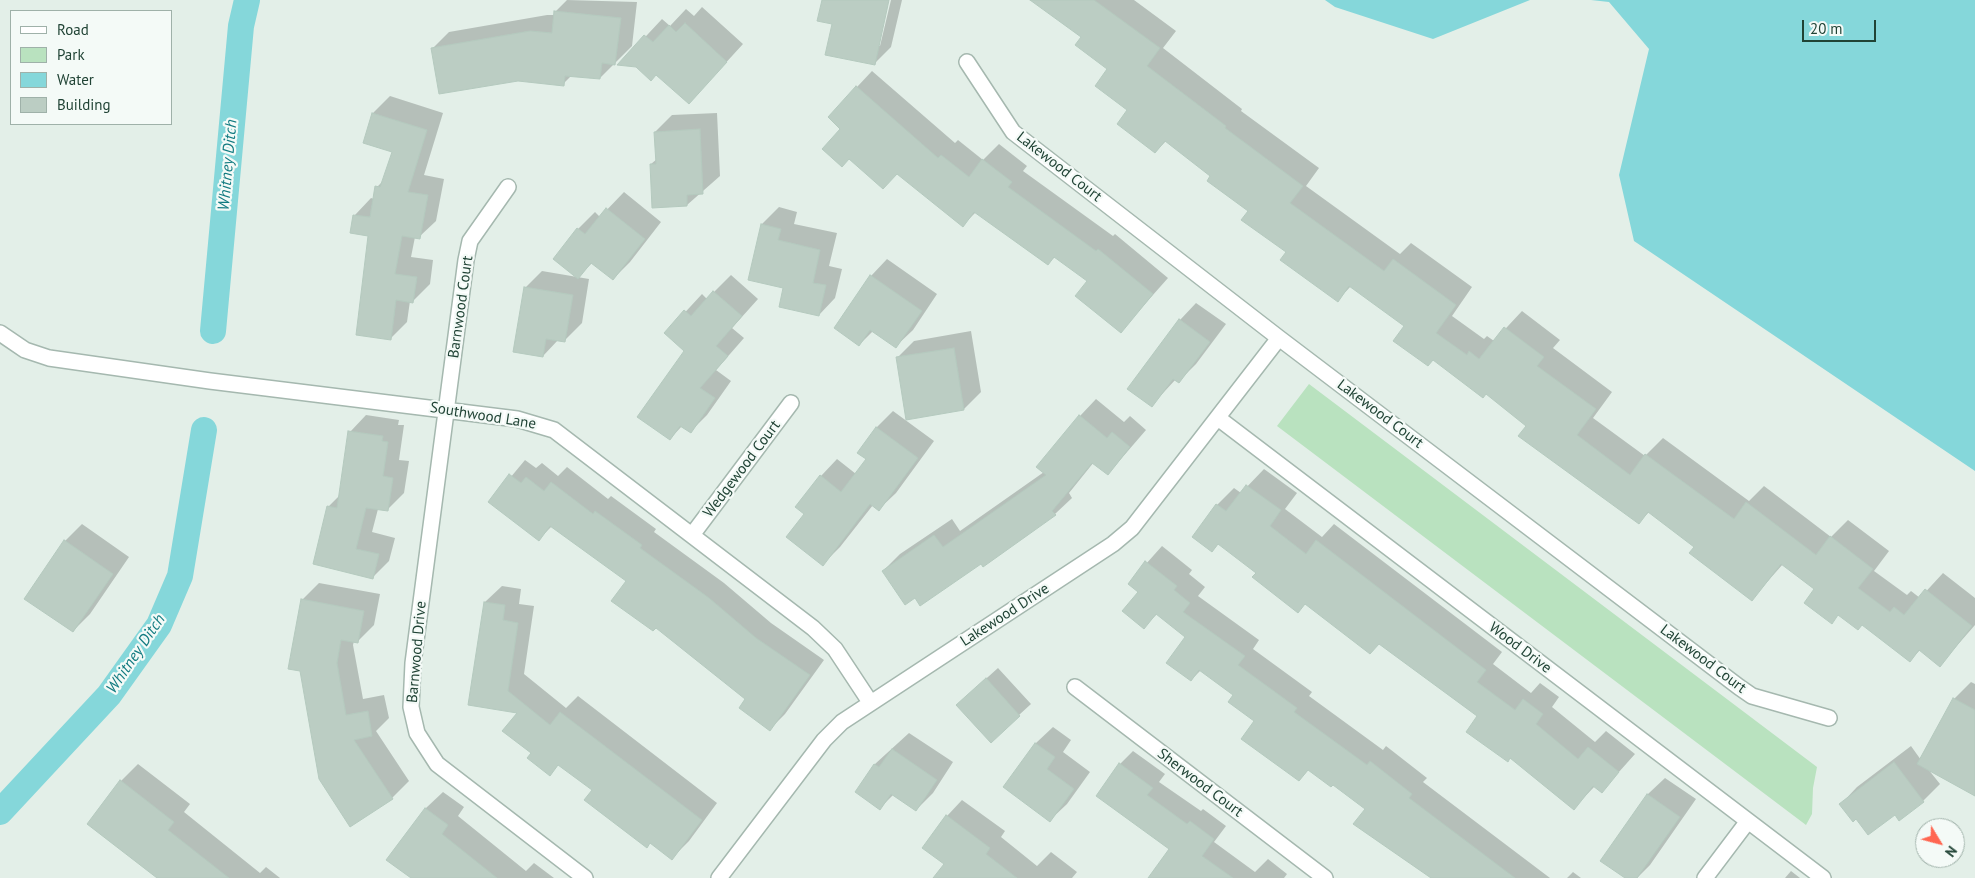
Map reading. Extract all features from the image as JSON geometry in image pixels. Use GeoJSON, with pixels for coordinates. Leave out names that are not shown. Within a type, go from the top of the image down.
{"type":"FeatureCollection","features":[{"type":"Feature","properties":{"kind":"street","name":"Lakewood Court"},"geometry":{"type":"LineString","coordinates":[[967,62],[1013,132],[1279,338],[1752,696],[1829,718]]}},
{"type":"Feature","properties":{"kind":"street","name":"Barnwood Court"},"geometry":{"type":"LineString","coordinates":[[447,409],[470,241],[508,188]]}},
{"type":"Feature","properties":{"kind":"street","name":"Southwood Lane"},"geometry":{"type":"LineString","coordinates":[[0,334],[25,350],[49,358],[210,381],[447,409],[517,419],[554,430],[813,628],[835,649],[870,702]]}},
{"type":"Feature","properties":{"kind":"street","name":"Lakewood Drive"},"geometry":{"type":"LineString","coordinates":[[719,878],[824,740],[842,722],[1089,560],[1132,528],[1279,338]]}},
{"type":"Feature","properties":{"kind":"street","name":"Wedgewood Court"},"geometry":{"type":"LineString","coordinates":[[692,535],[791,403]]}},
{"type":"Feature","properties":{"kind":"street","name":"Barnwood Drive"},"geometry":{"type":"LineString","coordinates":[[447,409],[413,663],[411,707],[417,733],[437,764],[446,772],[585,878]]}},
{"type":"Feature","properties":{"kind":"street","name":"Wood Drive"},"geometry":{"type":"LineString","coordinates":[[1218,418],[1823,878]]}},
{"type":"Feature","properties":{"kind":"street","name":"Sherwood Court"},"geometry":{"type":"LineString","coordinates":[[1075,687],[1325,878]]}},
{"type":"Feature","properties":{"kind":"street"},"geometry":{"type":"LineString","coordinates":[[1705,878],[1748,821]]}},
{"type":"Feature","properties":{"kind":"green space"},"geometry":{"type":"Polygon","coordinates":[[[1309,384],[1817,767],[1813,788],[1812,814],[1806,825],[1277,426],[1309,384]]]}},
{"type":"Feature","properties":{"kind":"water"},"geometry":{"type":"Polygon","coordinates":[[[1325,0],[1530,0],[1433,39],[1335,7],[1325,0]]]}},
{"type":"Feature","properties":{"kind":"water"},"geometry":{"type":"Polygon","coordinates":[[[1591,0],[1975,0],[1975,471],[1634,241],[1619,175],[1649,49],[1609,2],[1591,0]]]}},
{"type":"Feature","properties":{"kind":"building"},"geometry":{"type":"Polygon","coordinates":[[[822,0],[889,0],[875,65],[825,55],[832,24],[817,21],[822,0]]]}},
{"type":"Feature","properties":{"kind":"building"},"geometry":{"type":"Polygon","coordinates":[[[1030,0],[1094,0],[1160,48],[1147,66],[1226,126],[1225,128],[1303,186],[1290,203],[1384,271],[1393,259],[1456,305],[1436,333],[1467,355],[1469,351],[1479,359],[1504,327],[1544,357],[1537,366],[1596,409],[1577,435],[1630,475],[1645,454],[1734,519],[1746,502],[1816,555],[1830,536],[1873,569],[1858,588],[1890,612],[1894,607],[1904,615],[1925,589],[1972,626],[1940,667],[1919,650],[1910,662],[1862,625],[1858,630],[1838,615],[1832,624],[1804,603],[1814,589],[1781,564],[1752,601],[1689,553],[1694,547],[1648,512],[1639,524],[1518,436],[1526,426],[1486,394],[1483,398],[1433,360],[1428,366],[1393,341],[1404,326],[1349,286],[1338,302],[1280,260],[1286,252],[1241,220],[1248,211],[1207,181],[1210,176],[1165,141],[1155,153],[1117,124],[1127,110],[1095,86],[1107,69],[1075,45],[1081,37],[1030,0]]]}},
{"type":"Feature","properties":{"kind":"building"},"geometry":{"type":"Polygon","coordinates":[[[554,11],[621,18],[615,65],[602,63],[600,79],[565,76],[564,86],[518,81],[439,94],[431,48],[530,31],[552,33],[554,11]]]}},
{"type":"Feature","properties":{"kind":"building"},"geometry":{"type":"Polygon","coordinates":[[[685,23],[727,62],[689,104],[656,75],[651,81],[636,67],[617,65],[644,35],[653,42],[669,25],[676,32],[685,23]]]}},
{"type":"Feature","properties":{"kind":"building"},"geometry":{"type":"Polygon","coordinates":[[[856,86],[938,158],[941,155],[969,177],[982,159],[1012,182],[1008,187],[1096,251],[1098,249],[1153,294],[1121,333],[1075,296],[1087,281],[1054,257],[1048,265],[974,212],[963,227],[897,174],[883,189],[849,159],[842,167],[822,149],[840,129],[828,117],[856,86]]]}},
{"type":"Feature","properties":{"kind":"building"},"geometry":{"type":"Polygon","coordinates":[[[372,113],[427,130],[408,192],[428,195],[420,239],[402,236],[395,274],[417,277],[413,303],[396,300],[391,340],[356,335],[368,236],[350,233],[353,215],[370,217],[375,186],[380,187],[392,152],[363,143],[372,113]]]}},
{"type":"Feature","properties":{"kind":"building"},"geometry":{"type":"Polygon","coordinates":[[[700,129],[703,194],[687,195],[687,206],[652,208],[650,164],[656,164],[654,132],[700,129]]]}},
{"type":"Feature","properties":{"kind":"building"},"geometry":{"type":"Polygon","coordinates":[[[606,208],[645,239],[613,280],[591,263],[578,279],[553,259],[577,228],[585,234],[606,208]]]}},
{"type":"Feature","properties":{"kind":"building"},"geometry":{"type":"Polygon","coordinates":[[[761,224],[781,229],[778,240],[820,250],[813,283],[826,285],[819,316],[779,307],[783,288],[748,280],[761,224]]]}},
{"type":"Feature","properties":{"kind":"building"},"geometry":{"type":"Polygon","coordinates":[[[870,275],[922,311],[896,348],[870,330],[859,346],[834,328],[870,275]]]}},
{"type":"Feature","properties":{"kind":"building"},"geometry":{"type":"Polygon","coordinates":[[[524,287],[573,295],[565,342],[546,339],[543,357],[513,352],[524,287]]]}},
{"type":"Feature","properties":{"kind":"building"},"geometry":{"type":"Polygon","coordinates":[[[713,291],[742,316],[716,346],[728,356],[700,388],[715,398],[691,433],[680,426],[670,440],[637,417],[684,351],[664,333],[684,310],[691,316],[713,291]]]}},
{"type":"Feature","properties":{"kind":"building"},"geometry":{"type":"Polygon","coordinates":[[[1179,319],[1210,342],[1179,383],[1173,379],[1152,407],[1127,389],[1179,319]]]}},
{"type":"Feature","properties":{"kind":"building"},"geometry":{"type":"Polygon","coordinates":[[[954,348],[964,410],[906,420],[896,357],[954,348]]]}},
{"type":"Feature","properties":{"kind":"building"},"geometry":{"type":"Polygon","coordinates":[[[1079,415],[1107,438],[1112,432],[1130,447],[1108,475],[1092,463],[1052,511],[1056,515],[983,567],[981,564],[920,606],[915,598],[905,605],[882,571],[934,535],[943,547],[1046,475],[1036,467],[1079,415]]]}},
{"type":"Feature","properties":{"kind":"building"},"geometry":{"type":"Polygon","coordinates":[[[876,427],[918,458],[879,511],[870,504],[823,566],[786,537],[804,514],[795,507],[820,475],[841,492],[866,459],[857,453],[876,427]]]}},
{"type":"Feature","properties":{"kind":"building"},"geometry":{"type":"Polygon","coordinates":[[[348,431],[383,436],[382,441],[388,442],[383,476],[393,478],[388,511],[366,508],[356,549],[379,554],[373,579],[313,564],[327,506],[337,508],[348,431]]]}},
{"type":"Feature","properties":{"kind":"building"},"geometry":{"type":"Polygon","coordinates":[[[509,474],[521,483],[526,477],[544,491],[551,482],[593,514],[595,511],[642,545],[640,548],[709,598],[756,638],[810,675],[770,731],[739,708],[745,699],[656,628],[653,631],[611,601],[626,581],[550,526],[539,541],[488,502],[509,474]]]}},
{"type":"Feature","properties":{"kind":"building"},"geometry":{"type":"Polygon","coordinates":[[[1246,485],[1281,510],[1270,526],[1306,554],[1316,540],[1486,670],[1477,682],[1515,710],[1523,699],[1543,714],[1536,724],[1578,759],[1588,747],[1619,772],[1602,793],[1593,786],[1574,810],[1510,758],[1508,762],[1466,732],[1477,716],[1379,644],[1370,654],[1305,604],[1298,613],[1252,577],[1256,573],[1218,544],[1212,552],[1192,537],[1216,504],[1226,511],[1246,485]]]}},
{"type":"Feature","properties":{"kind":"building"},"geometry":{"type":"Polygon","coordinates":[[[64,540],[113,574],[73,632],[24,599],[64,540]]]}},
{"type":"Feature","properties":{"kind":"building"},"geometry":{"type":"Polygon","coordinates":[[[1145,561],[1177,586],[1174,590],[1190,603],[1183,612],[1245,656],[1238,665],[1297,708],[1294,712],[1367,765],[1370,761],[1412,794],[1409,798],[1515,878],[1431,878],[1353,824],[1365,809],[1333,785],[1331,787],[1308,770],[1299,781],[1241,739],[1254,721],[1228,702],[1233,695],[1199,670],[1191,681],[1166,663],[1185,637],[1156,614],[1144,629],[1122,611],[1138,592],[1128,584],[1145,561]]]}},
{"type":"Feature","properties":{"kind":"building"},"geometry":{"type":"Polygon","coordinates":[[[301,599],[364,611],[358,643],[341,640],[337,663],[346,715],[368,711],[372,736],[354,740],[393,799],[350,827],[319,779],[300,671],[288,669],[301,599]]]}},
{"type":"Feature","properties":{"kind":"building"},"geometry":{"type":"Polygon","coordinates":[[[484,602],[505,605],[503,620],[518,623],[508,691],[550,725],[560,712],[702,820],[672,860],[650,843],[647,848],[584,800],[592,790],[558,765],[550,776],[527,758],[531,753],[502,731],[517,713],[468,705],[484,602]]]}},
{"type":"Feature","properties":{"kind":"building"},"geometry":{"type":"Polygon","coordinates":[[[986,678],[1020,716],[991,743],[956,705],[986,678]]]}},
{"type":"Feature","properties":{"kind":"building"},"geometry":{"type":"Polygon","coordinates":[[[1953,698],[1975,710],[1975,796],[1917,764],[1953,698]]]}},
{"type":"Feature","properties":{"kind":"building"},"geometry":{"type":"Polygon","coordinates":[[[1035,743],[1055,757],[1047,769],[1074,789],[1050,822],[1003,787],[1035,743]]]}},
{"type":"Feature","properties":{"kind":"building"},"geometry":{"type":"Polygon","coordinates":[[[892,749],[937,780],[916,811],[891,794],[880,810],[855,792],[874,764],[879,767],[892,749]]]}},
{"type":"Feature","properties":{"kind":"building"},"geometry":{"type":"Polygon","coordinates":[[[1894,762],[1924,802],[1899,821],[1895,815],[1868,835],[1856,819],[1853,822],[1839,804],[1894,762]]]}},
{"type":"Feature","properties":{"kind":"building"},"geometry":{"type":"Polygon","coordinates":[[[1119,763],[1153,788],[1147,795],[1187,824],[1190,821],[1214,839],[1202,856],[1233,878],[1148,878],[1169,849],[1096,796],[1119,763]]]}},
{"type":"Feature","properties":{"kind":"building"},"geometry":{"type":"Polygon","coordinates":[[[120,780],[174,822],[168,830],[229,878],[157,878],[87,824],[120,780]]]}},
{"type":"Feature","properties":{"kind":"building"},"geometry":{"type":"Polygon","coordinates":[[[1647,794],[1680,817],[1637,878],[1625,878],[1600,861],[1647,794]]]}},
{"type":"Feature","properties":{"kind":"building"},"geometry":{"type":"Polygon","coordinates":[[[425,808],[448,825],[442,834],[497,878],[411,878],[386,860],[425,808]]]}},
{"type":"Feature","properties":{"kind":"building"},"geometry":{"type":"Polygon","coordinates":[[[946,815],[990,848],[986,854],[1017,878],[933,878],[944,864],[922,848],[946,815]]]}},
{"type":"Feature","properties":{"kind":"waterway","name":"Whitney Ditch"},"geometry":{"type":"LineString","coordinates":[[213,331],[241,26],[247,0]]}},
{"type":"Feature","properties":{"kind":"waterway","name":"Whitney Ditch"},"geometry":{"type":"LineString","coordinates":[[0,812],[109,695],[159,625],[180,576],[204,430]]}}]}
